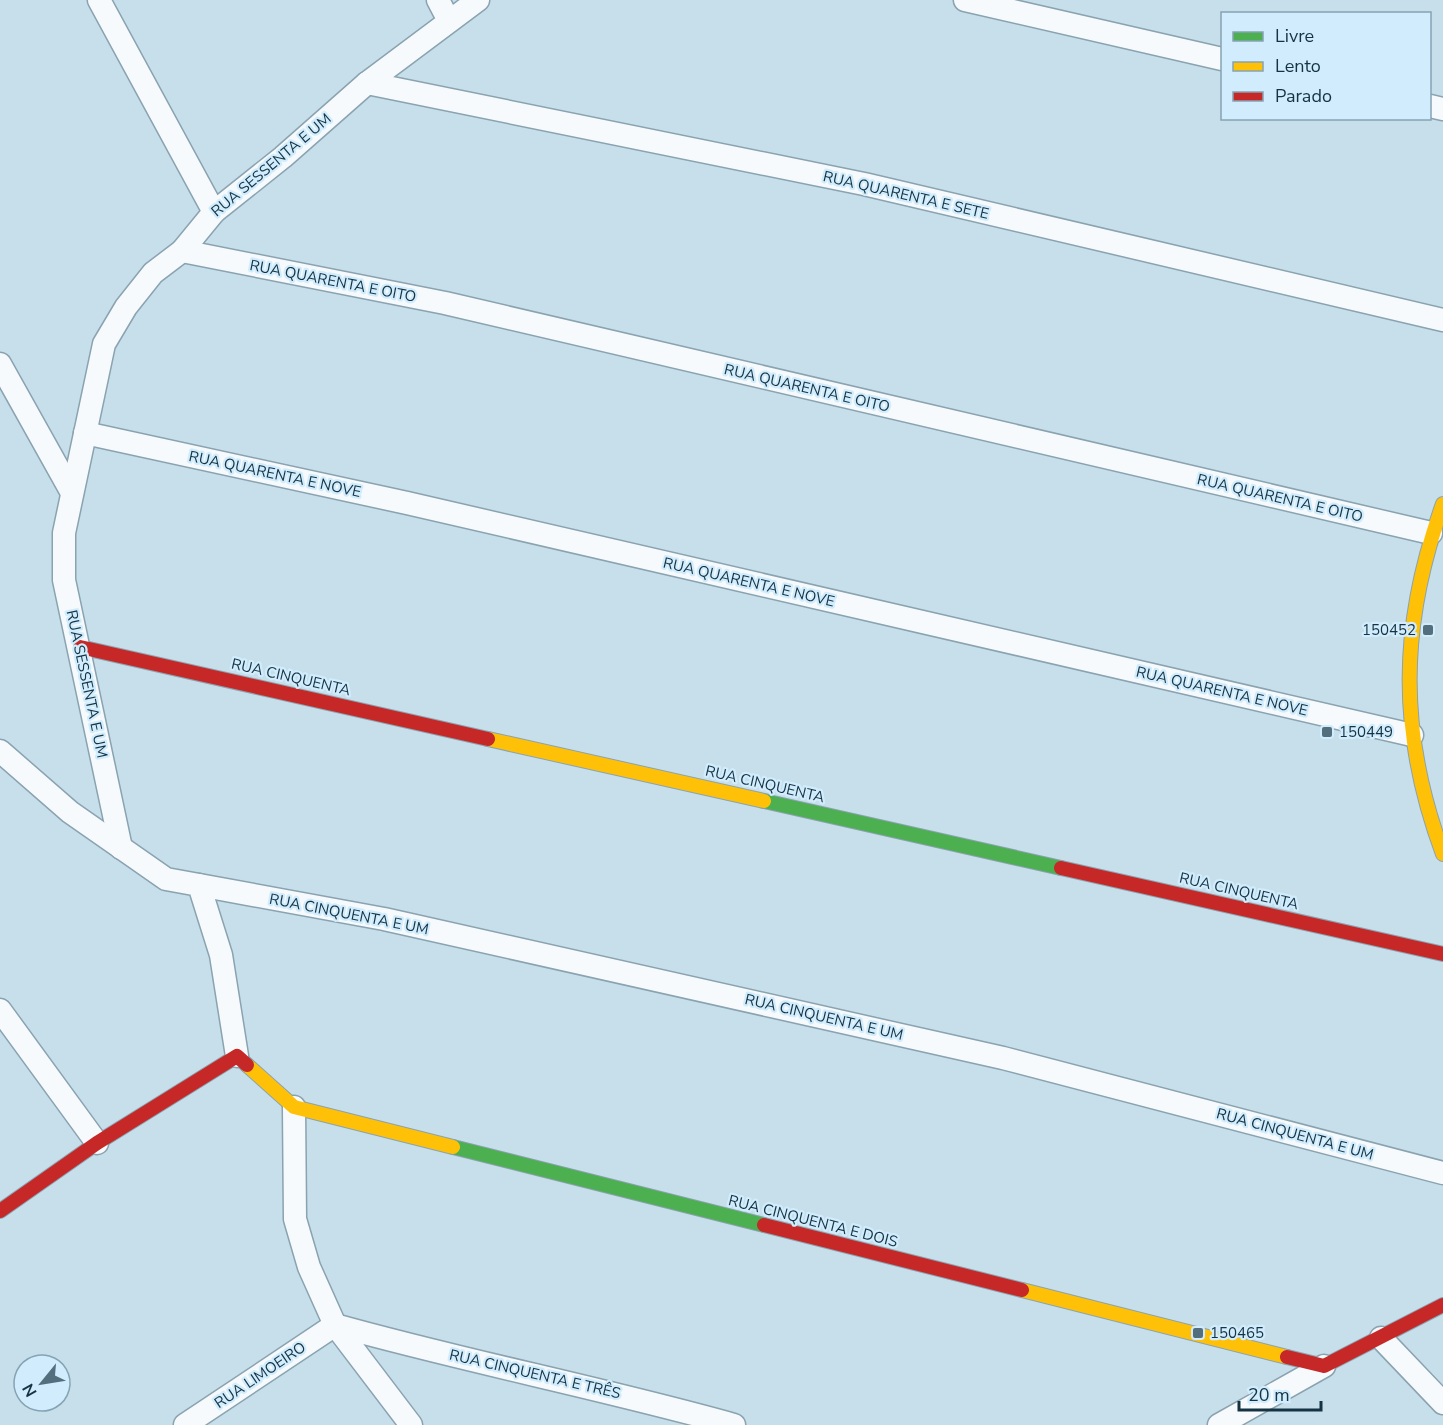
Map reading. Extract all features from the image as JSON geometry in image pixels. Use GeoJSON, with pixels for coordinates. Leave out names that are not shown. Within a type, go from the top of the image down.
{"type":"FeatureCollection","features":[{"type":"Feature","properties":{"kind":"street"},"geometry":{"type":"LineString","coordinates":[[99,0],[214,212]]}},
{"type":"Feature","properties":{"kind":"street"},"geometry":{"type":"LineString","coordinates":[[438,0],[449,21]]}},
{"type":"Feature","properties":{"kind":"street","name":"RUA SESSENTA E UM"},"geometry":{"type":"LineString","coordinates":[[121,848],[80,646],[64,580],[64,533],[104,344],[126,307],[153,273],[182,251],[214,212],[283,158],[367,82],[478,0]]}},
{"type":"Feature","properties":{"kind":"street"},"geometry":{"type":"LineString","coordinates":[[965,0],[1221,59]]}},
{"type":"Feature","properties":{"kind":"street","name":"RUA QUARENTA E SETE"},"geometry":{"type":"LineString","coordinates":[[367,82],[864,184],[1443,320]]}},
{"type":"Feature","properties":{"kind":"street","name":"RUA QUARENTA E OITO"},"geometry":{"type":"LineString","coordinates":[[182,251],[445,303],[1431,533]]}},
{"type":"Feature","properties":{"kind":"street"},"geometry":{"type":"LineString","coordinates":[[0,364],[72,493]]}},
{"type":"Feature","properties":{"kind":"street","name":"RUA QUARENTA E NOVE"},"geometry":{"type":"LineString","coordinates":[[85,433],[430,508],[1412,735]]}},
{"type":"Feature","properties":{"kind":"street"},"geometry":{"type":"LineString","coordinates":[[1443,504],[1431,533],[1419,581],[1408,650],[1412,735],[1419,779],[1443,854]]}},
{"type":"Feature","properties":{"kind":"street","name":"RUA CINQUENTA"},"geometry":{"type":"LineString","coordinates":[[80,646],[1443,954]]}},
{"type":"Feature","properties":{"kind":"street"},"geometry":{"type":"LineString","coordinates":[[0,751],[70,812],[166,879],[199,885],[221,955],[237,1056],[294,1107],[295,1219],[309,1267],[335,1325],[411,1425]]}},
{"type":"Feature","properties":{"kind":"street","name":"RUA CINQUENTA E UM"},"geometry":{"type":"LineString","coordinates":[[199,885],[384,919],[1004,1058],[1443,1173]]}},
{"type":"Feature","properties":{"kind":"street"},"geometry":{"type":"LineString","coordinates":[[0,1010],[96,1143]]}},
{"type":"Feature","properties":{"kind":"street"},"geometry":{"type":"LineString","coordinates":[[0,1212],[96,1143],[237,1056]]}},
{"type":"Feature","properties":{"kind":"street","name":"RUA CINQUENTA E DOIS"},"geometry":{"type":"LineString","coordinates":[[294,1107],[1324,1366]]}},
{"type":"Feature","properties":{"kind":"street"},"geometry":{"type":"LineString","coordinates":[[1219,1425],[1324,1366],[1443,1305]]}},
{"type":"Feature","properties":{"kind":"street","name":"RUA LIMOEIRO"},"geometry":{"type":"LineString","coordinates":[[185,1425],[335,1325]]}},
{"type":"Feature","properties":{"kind":"street","name":"RUA CINQUENTA E TRÊS"},"geometry":{"type":"LineString","coordinates":[[335,1325],[410,1346],[634,1397],[734,1425]]}},
{"type":"Feature","properties":{"kind":"street"},"geometry":{"type":"LineString","coordinates":[[1381,1338],[1443,1403]]}},
{"type":"Feature","properties":{"kind":"traffic: fast"},"geometry":{"type":"LineString","coordinates":[[764,801],[1061,868]]}},
{"type":"Feature","properties":{"kind":"traffic: fast"},"geometry":{"type":"LineString","coordinates":[[453,1147],[764,1225]]}},
{"type":"Feature","properties":{"kind":"traffic: slow"},"geometry":{"type":"LineString","coordinates":[[1443,504],[1418,593],[1412,636],[1410,679],[1412,722],[1418,765],[1428,809],[1443,854]]}},
{"type":"Feature","properties":{"kind":"traffic: slow"},"geometry":{"type":"LineString","coordinates":[[488,739],[764,801]]}},
{"type":"Feature","properties":{"kind":"traffic: slow"},"geometry":{"type":"LineString","coordinates":[[247,1065],[294,1107],[453,1147]]}},
{"type":"Feature","properties":{"kind":"traffic: slow"},"geometry":{"type":"LineString","coordinates":[[1022,1290],[1287,1357]]}},
{"type":"Feature","properties":{"kind":"traffic: jam"},"geometry":{"type":"LineString","coordinates":[[80,647],[488,739]]}},
{"type":"Feature","properties":{"kind":"traffic: jam"},"geometry":{"type":"LineString","coordinates":[[1061,868],[1443,954]]}},
{"type":"Feature","properties":{"kind":"traffic: jam"},"geometry":{"type":"LineString","coordinates":[[0,1211],[97,1143],[237,1056],[247,1065]]}},
{"type":"Feature","properties":{"kind":"traffic: jam"},"geometry":{"type":"LineString","coordinates":[[764,1225],[1022,1290]]}},
{"type":"Feature","properties":{"kind":"traffic: jam"},"geometry":{"type":"LineString","coordinates":[[1287,1357],[1324,1366],[1443,1305]]}},
{"type":"Feature","properties":{"kind":"place","name":"150452"},"geometry":{"type":"Point","coordinates":[1428,630]}},
{"type":"Feature","properties":{"kind":"place","name":"150449"},"geometry":{"type":"Point","coordinates":[1327,732]}},
{"type":"Feature","properties":{"kind":"place","name":"150465"},"geometry":{"type":"Point","coordinates":[1198,1333]}}]}
